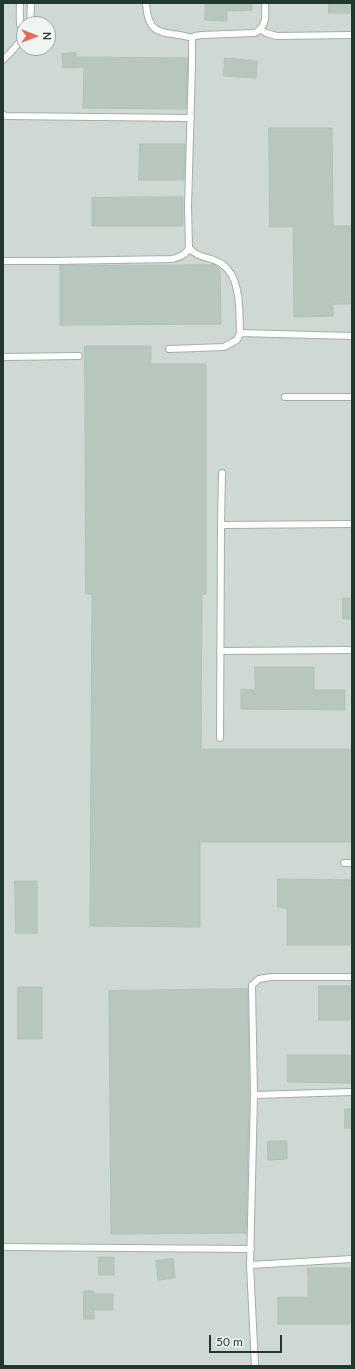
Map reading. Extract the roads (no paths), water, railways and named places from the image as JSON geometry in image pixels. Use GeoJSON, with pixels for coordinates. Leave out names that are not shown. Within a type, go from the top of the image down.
{"type":"FeatureCollection","features":[{"type":"Feature","properties":{"kind":"lane"},"geometry":{"type":"LineString","coordinates":[[20,3],[20,16]]}},
{"type":"Feature","properties":{"kind":"lane"},"geometry":{"type":"LineString","coordinates":[[30,16],[31,3]]}},
{"type":"Feature","properties":{"kind":"lane"},"geometry":{"type":"LineString","coordinates":[[146,3],[149,21],[157,31],[192,38],[202,35],[255,33],[261,30],[265,25],[265,3]]}},
{"type":"Feature","properties":{"kind":"lane"},"geometry":{"type":"LineString","coordinates":[[261,30],[277,36],[352,35]]}},
{"type":"Feature","properties":{"kind":"lane"},"geometry":{"type":"LineString","coordinates":[[3,261],[172,259],[187,252],[189,248],[188,207],[192,38]]}},
{"type":"Feature","properties":{"kind":"lane"},"geometry":{"type":"LineString","coordinates":[[3,60],[16,47]]}},
{"type":"Feature","properties":{"kind":"lane"},"geometry":{"type":"LineString","coordinates":[[3,114],[6,116],[191,118]]}},
{"type":"Feature","properties":{"kind":"lane"},"geometry":{"type":"LineString","coordinates":[[169,349],[224,347],[237,340],[240,333],[239,306],[236,287],[231,274],[222,264],[200,257],[189,248]]}},
{"type":"Feature","properties":{"kind":"lane"},"geometry":{"type":"LineString","coordinates":[[240,333],[352,336]]}},
{"type":"Feature","properties":{"kind":"lane"},"geometry":{"type":"LineString","coordinates":[[3,357],[79,356]]}},
{"type":"Feature","properties":{"kind":"lane"},"geometry":{"type":"LineString","coordinates":[[285,397],[352,397]]}},
{"type":"Feature","properties":{"kind":"lane"},"geometry":{"type":"LineString","coordinates":[[220,738],[222,473]]}},
{"type":"Feature","properties":{"kind":"lane"},"geometry":{"type":"LineString","coordinates":[[221,525],[352,524]]}},
{"type":"Feature","properties":{"kind":"lane"},"geometry":{"type":"LineString","coordinates":[[220,651],[352,650]]}},
{"type":"Feature","properties":{"kind":"lane"},"geometry":{"type":"LineString","coordinates":[[344,863],[352,863]]}},
{"type":"Feature","properties":{"kind":"lane"},"geometry":{"type":"LineString","coordinates":[[255,1366],[250,1265],[254,1095],[252,985],[259,979],[271,977],[352,977]]}},
{"type":"Feature","properties":{"kind":"lane"},"geometry":{"type":"LineString","coordinates":[[254,1095],[352,1092]]}},
{"type":"Feature","properties":{"kind":"lane"},"geometry":{"type":"LineString","coordinates":[[3,1247],[251,1249]]}},
{"type":"Feature","properties":{"kind":"lane"},"geometry":{"type":"LineString","coordinates":[[250,1265],[352,1259]]}}]}
